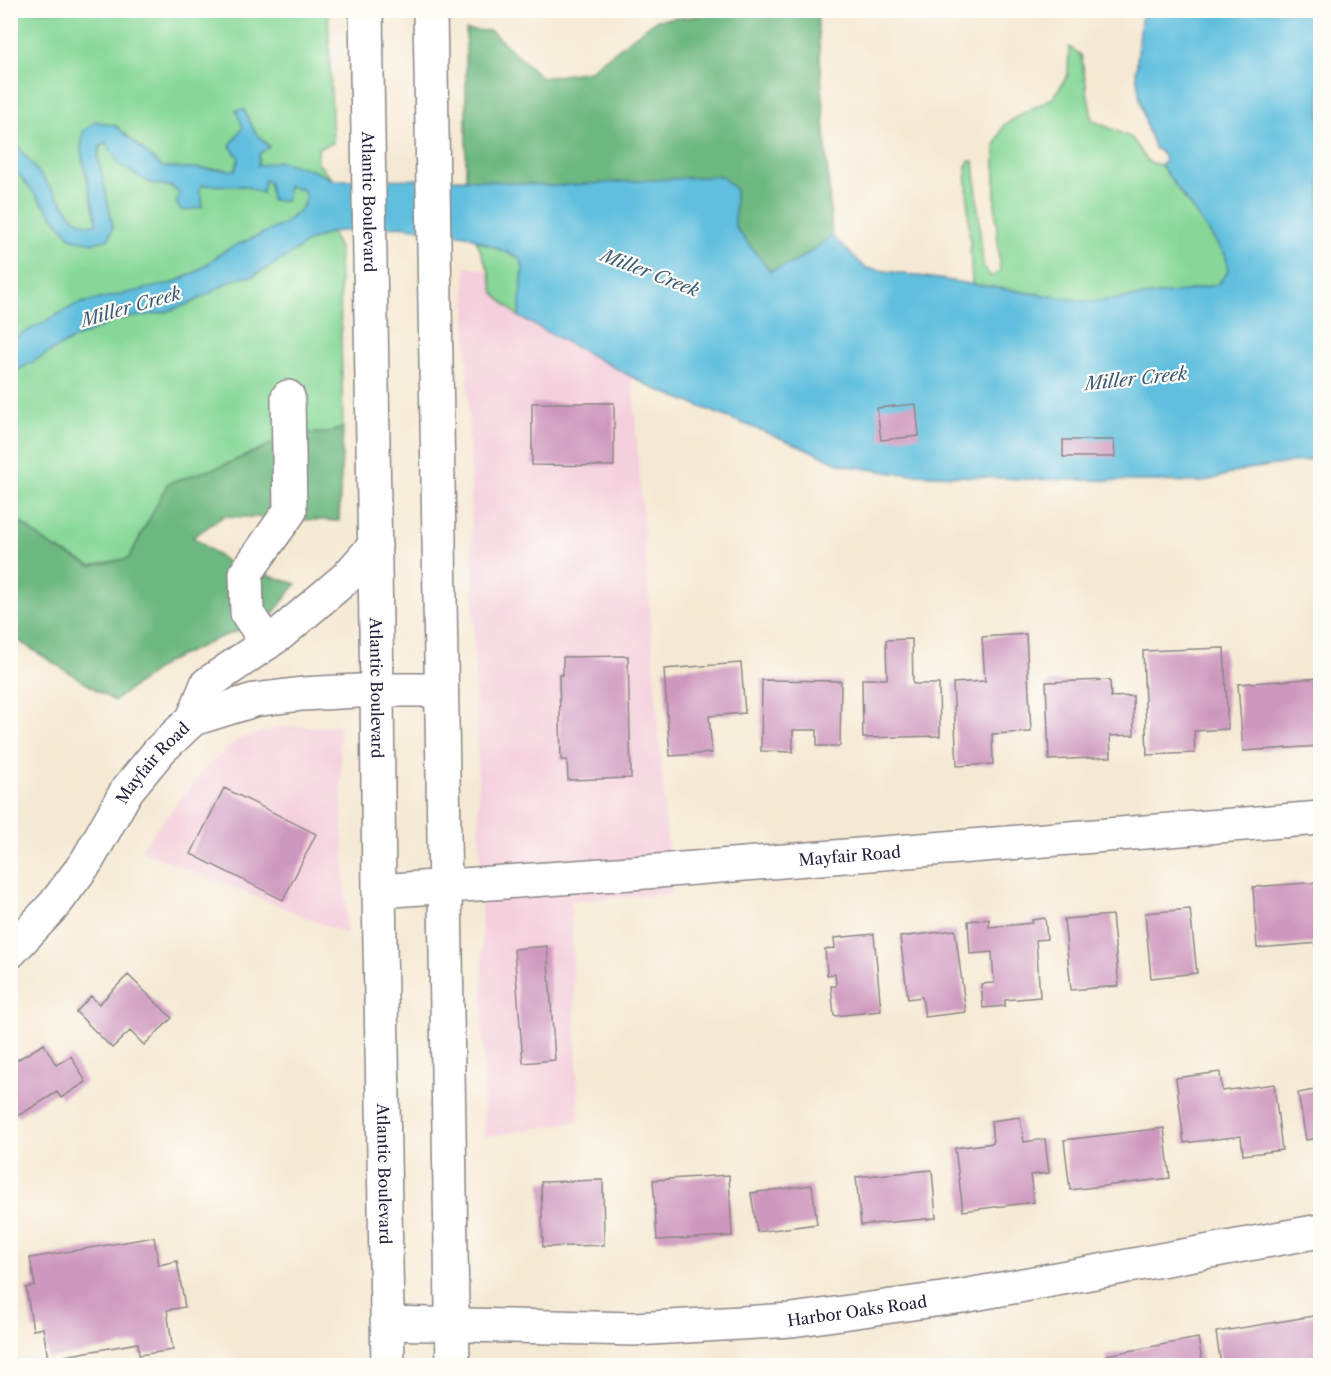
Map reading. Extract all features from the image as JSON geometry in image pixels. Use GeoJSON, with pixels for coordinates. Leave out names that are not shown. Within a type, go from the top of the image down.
{"type":"FeatureCollection","features":[{"type":"Feature","properties":{"kind":"main road","name":"Atlantic Boulevard"},"geometry":{"type":"LineString","coordinates":[[366,10],[388,1365]]}},
{"type":"Feature","properties":{"kind":"main road"},"geometry":{"type":"LineString","coordinates":[[430,10],[453,1365]]}},
{"type":"Feature","properties":{"kind":"main road"},"geometry":{"type":"LineString","coordinates":[[267,643],[247,614],[246,573],[290,511],[288,397]]}},
{"type":"Feature","properties":{"kind":"main road"},"geometry":{"type":"LineString","coordinates":[[193,719],[207,684],[280,634],[347,577],[375,545]]}},
{"type":"Feature","properties":{"kind":"main road","name":"Mayfair Road"},"geometry":{"type":"LineString","coordinates":[[10,952],[55,904],[87,861],[127,790],[160,750],[193,719],[254,700],[302,694],[377,690],[441,690]]}},
{"type":"Feature","properties":{"kind":"main road","name":"Mayfair Road"},"geometry":{"type":"LineString","coordinates":[[379,891],[1320,818]]}},
{"type":"Feature","properties":{"kind":"main road","name":"Harbor Oaks Road"},"geometry":{"type":"LineString","coordinates":[[388,1323],[634,1329],[792,1320],[963,1296],[1320,1231]]}},
{"type":"Feature","properties":{"kind":"shaded area"},"geometry":{"type":"Polygon","coordinates":[[[465,266],[489,271],[494,293],[519,317],[632,377],[671,894],[571,901],[579,1121],[484,1137],[482,942],[465,266]]]}},
{"type":"Feature","properties":{"kind":"shaded area"},"geometry":{"type":"Polygon","coordinates":[[[339,726],[347,934],[140,850],[206,767],[239,739],[280,727],[339,726]]]}},
{"type":"Feature","properties":{"kind":"green space"},"geometry":{"type":"Polygon","coordinates":[[[11,11],[328,11],[333,143],[318,148],[318,163],[333,180],[310,169],[258,167],[259,154],[269,146],[255,132],[244,110],[243,127],[230,146],[239,158],[235,170],[162,167],[116,126],[83,132],[81,151],[97,223],[88,225],[75,219],[16,144],[11,142],[11,11]]]}},
{"type":"Feature","properties":{"kind":"green space"},"geometry":{"type":"Polygon","coordinates":[[[752,11],[817,11],[832,236],[796,262],[769,271],[735,227],[735,189],[553,186],[466,179],[466,30],[491,31],[542,78],[589,71],[656,20],[752,11]]]}},
{"type":"Feature","properties":{"kind":"green space"},"geometry":{"type":"Polygon","coordinates":[[[1069,47],[1081,55],[1092,120],[1132,138],[1148,162],[1161,165],[1226,256],[1228,272],[1218,284],[1187,291],[1090,302],[972,284],[966,166],[969,161],[974,161],[983,266],[991,277],[1000,271],[995,202],[995,147],[1003,126],[1053,98],[1068,75],[1069,47]]]}},
{"type":"Feature","properties":{"kind":"green space"},"geometry":{"type":"Polygon","coordinates":[[[107,142],[150,183],[173,187],[180,195],[199,191],[202,185],[245,186],[262,193],[265,180],[303,190],[306,197],[302,208],[284,224],[226,250],[196,272],[173,283],[11,340],[11,165],[72,239],[113,226],[98,158],[100,147],[107,142]]]}},
{"type":"Feature","properties":{"kind":"green space"},"geometry":{"type":"Polygon","coordinates":[[[331,232],[339,249],[343,428],[326,433],[295,434],[222,466],[168,483],[129,558],[91,566],[51,546],[11,515],[10,374],[73,339],[119,319],[162,313],[191,303],[237,278],[253,276],[309,241],[331,232]]]}},
{"type":"Feature","properties":{"kind":"green space"},"geometry":{"type":"Polygon","coordinates":[[[476,240],[520,258],[523,267],[519,317],[494,293],[489,271],[476,240]]]}},
{"type":"Feature","properties":{"kind":"green space"},"geometry":{"type":"Polygon","coordinates":[[[343,428],[339,521],[224,516],[193,537],[230,564],[296,584],[268,620],[221,637],[167,662],[114,701],[11,636],[10,515],[51,546],[91,566],[129,558],[168,483],[222,466],[295,434],[326,433],[343,428]]]}},
{"type":"Feature","properties":{"kind":"water","name":"Miller Creek"},"geometry":{"type":"Polygon","coordinates":[[[1146,11],[1320,11],[1320,458],[1243,470],[1203,482],[1020,479],[894,473],[843,465],[653,388],[519,317],[523,267],[520,258],[466,235],[400,226],[331,232],[309,241],[253,276],[237,278],[191,303],[162,313],[119,319],[73,339],[11,374],[11,340],[77,304],[173,283],[196,272],[226,250],[284,224],[302,208],[306,197],[303,190],[288,186],[286,201],[271,200],[269,182],[265,180],[262,193],[245,186],[202,185],[199,191],[202,196],[202,207],[182,211],[176,203],[180,195],[173,187],[150,183],[119,165],[106,142],[100,147],[98,158],[113,226],[109,239],[94,243],[72,239],[11,165],[11,142],[16,144],[75,219],[89,225],[97,223],[81,151],[83,132],[96,121],[116,126],[162,167],[235,170],[239,158],[230,146],[243,127],[236,110],[244,110],[255,132],[269,147],[259,154],[258,166],[278,161],[310,169],[333,180],[466,179],[553,186],[721,176],[735,189],[735,227],[770,271],[796,262],[832,236],[866,268],[1090,302],[1187,291],[1218,284],[1228,272],[1226,256],[1161,165],[1165,161],[1164,156],[1161,151],[1155,149],[1147,128],[1136,72],[1141,20],[1146,11]]]}},
{"type":"Feature","properties":{"kind":"building"},"geometry":{"type":"Polygon","coordinates":[[[532,403],[614,403],[614,466],[532,465],[532,403]]]}},
{"type":"Feature","properties":{"kind":"building"},"geometry":{"type":"Polygon","coordinates":[[[916,404],[919,436],[881,440],[877,408],[916,404]]]}},
{"type":"Feature","properties":{"kind":"building"},"geometry":{"type":"Polygon","coordinates":[[[1063,440],[1114,440],[1115,457],[1063,457],[1063,440]]]}},
{"type":"Feature","properties":{"kind":"building"},"geometry":{"type":"Polygon","coordinates":[[[1026,634],[1031,732],[992,734],[993,764],[957,766],[953,683],[985,681],[982,637],[1026,634]]]}},
{"type":"Feature","properties":{"kind":"building"},"geometry":{"type":"Polygon","coordinates":[[[912,639],[913,684],[939,684],[940,736],[863,738],[862,679],[887,679],[886,640],[912,639]]]}},
{"type":"Feature","properties":{"kind":"building"},"geometry":{"type":"Polygon","coordinates":[[[1224,648],[1228,729],[1194,731],[1195,753],[1147,755],[1143,651],[1224,648]]]}},
{"type":"Feature","properties":{"kind":"building"},"geometry":{"type":"Polygon","coordinates":[[[628,656],[631,778],[568,780],[567,760],[561,760],[559,675],[563,675],[563,657],[628,656]]]}},
{"type":"Feature","properties":{"kind":"building"},"geometry":{"type":"Polygon","coordinates":[[[741,663],[745,713],[709,716],[712,753],[670,756],[664,669],[741,663]]]}},
{"type":"Feature","properties":{"kind":"building"},"geometry":{"type":"Polygon","coordinates":[[[1320,678],[1320,746],[1243,751],[1238,684],[1320,678]]]}},
{"type":"Feature","properties":{"kind":"building"},"geometry":{"type":"Polygon","coordinates":[[[762,680],[841,681],[840,746],[817,746],[817,730],[793,730],[793,752],[761,751],[762,680]]]}},
{"type":"Feature","properties":{"kind":"building"},"geometry":{"type":"Polygon","coordinates":[[[1110,680],[1111,697],[1133,696],[1134,735],[1110,736],[1111,757],[1049,760],[1046,682],[1110,680]]]}},
{"type":"Feature","properties":{"kind":"building"},"geometry":{"type":"Polygon","coordinates":[[[224,788],[316,834],[283,900],[191,854],[224,788]]]}},
{"type":"Feature","properties":{"kind":"building"},"geometry":{"type":"Polygon","coordinates":[[[1320,882],[1320,943],[1257,948],[1253,887],[1320,882]]]}},
{"type":"Feature","properties":{"kind":"building"},"geometry":{"type":"Polygon","coordinates":[[[1190,909],[1197,973],[1151,978],[1145,913],[1190,909]]]}},
{"type":"Feature","properties":{"kind":"building"},"geometry":{"type":"Polygon","coordinates":[[[1112,915],[1119,986],[1071,990],[1064,919],[1112,915]]]}},
{"type":"Feature","properties":{"kind":"building"},"geometry":{"type":"Polygon","coordinates":[[[1045,918],[1047,939],[1036,940],[1040,997],[1005,1000],[1005,1006],[983,1008],[981,984],[994,983],[992,952],[970,954],[968,921],[989,919],[989,927],[1032,923],[1032,920],[1045,918]]]}},
{"type":"Feature","properties":{"kind":"building"},"geometry":{"type":"Polygon","coordinates":[[[955,930],[966,1012],[925,1017],[922,997],[908,999],[900,937],[955,930]]]}},
{"type":"Feature","properties":{"kind":"building"},"geometry":{"type":"Polygon","coordinates":[[[874,934],[881,1011],[834,1016],[831,986],[836,986],[835,974],[827,975],[825,949],[835,948],[834,938],[874,934]]]}},
{"type":"Feature","properties":{"kind":"building"},"geometry":{"type":"Polygon","coordinates":[[[547,946],[555,1060],[523,1063],[514,949],[547,946]]]}},
{"type":"Feature","properties":{"kind":"building"},"geometry":{"type":"Polygon","coordinates":[[[128,975],[172,1018],[144,1045],[130,1031],[112,1048],[76,1012],[91,996],[99,1004],[128,975]]]}},
{"type":"Feature","properties":{"kind":"building"},"geometry":{"type":"Polygon","coordinates":[[[44,1044],[56,1065],[71,1056],[86,1082],[61,1098],[57,1092],[18,1116],[10,1104],[10,1064],[44,1044]]]}},
{"type":"Feature","properties":{"kind":"building"},"geometry":{"type":"Polygon","coordinates":[[[1220,1072],[1222,1091],[1274,1084],[1282,1150],[1243,1155],[1241,1136],[1184,1143],[1176,1078],[1220,1072]]]}},
{"type":"Feature","properties":{"kind":"building"},"geometry":{"type":"Polygon","coordinates":[[[1320,1089],[1320,1138],[1306,1140],[1298,1093],[1320,1089]]]}},
{"type":"Feature","properties":{"kind":"building"},"geometry":{"type":"Polygon","coordinates":[[[1020,1117],[1024,1142],[1045,1139],[1049,1173],[1030,1175],[1034,1202],[963,1211],[955,1148],[993,1143],[991,1121],[1020,1117]]]}},
{"type":"Feature","properties":{"kind":"building"},"geometry":{"type":"Polygon","coordinates":[[[1164,1128],[1170,1178],[1070,1190],[1064,1140],[1164,1128]]]}},
{"type":"Feature","properties":{"kind":"building"},"geometry":{"type":"Polygon","coordinates":[[[932,1170],[936,1218],[861,1225],[856,1177],[932,1170]]]}},
{"type":"Feature","properties":{"kind":"building"},"geometry":{"type":"Polygon","coordinates":[[[729,1175],[732,1236],[657,1240],[653,1180],[729,1175]]]}},
{"type":"Feature","properties":{"kind":"building"},"geometry":{"type":"Polygon","coordinates":[[[603,1180],[604,1245],[543,1247],[541,1182],[603,1180]]]}},
{"type":"Feature","properties":{"kind":"building"},"geometry":{"type":"Polygon","coordinates":[[[812,1185],[817,1224],[757,1232],[751,1193],[812,1185]]]}},
{"type":"Feature","properties":{"kind":"building"},"geometry":{"type":"Polygon","coordinates":[[[154,1237],[159,1265],[177,1261],[185,1307],[167,1310],[173,1350],[139,1355],[138,1343],[48,1359],[43,1328],[33,1330],[26,1288],[35,1286],[30,1258],[154,1237]]]}},
{"type":"Feature","properties":{"kind":"building"},"geometry":{"type":"Polygon","coordinates":[[[1320,1315],[1320,1366],[1221,1366],[1216,1332],[1320,1315]]]}},
{"type":"Feature","properties":{"kind":"building"},"geometry":{"type":"Polygon","coordinates":[[[1198,1338],[1203,1366],[1108,1366],[1106,1355],[1198,1338]]]}}]}
